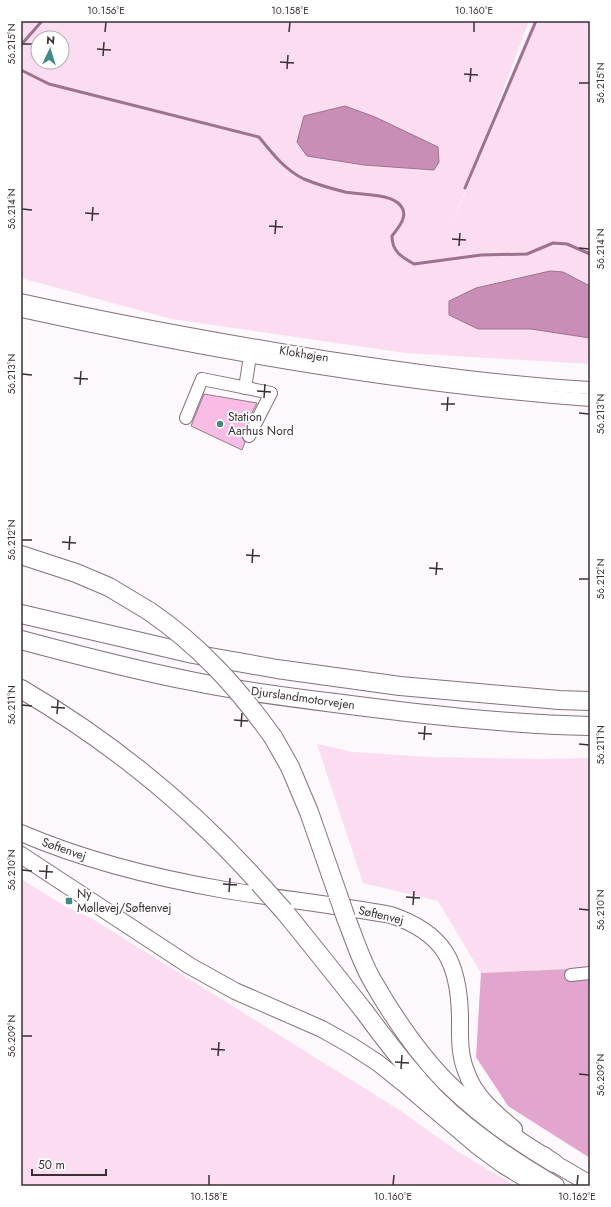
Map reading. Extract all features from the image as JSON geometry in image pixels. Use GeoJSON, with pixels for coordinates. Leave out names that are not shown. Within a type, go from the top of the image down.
{"type":"FeatureCollection","features":[{"type":"Feature","properties":{"kind":"highway"},"geometry":{"type":"LineString","coordinates":[[21,555],[76,573],[109,587],[148,611],[173,627],[207,657],[238,690],[273,737],[290,767],[309,812],[346,918],[371,979],[408,1036],[440,1074],[462,1097],[497,1126],[554,1164]]}},
{"type":"Feature","properties":{"kind":"highway","name":"Djurslandmotorvejen"},"geometry":{"type":"LineString","coordinates":[[21,614],[193,654],[277,669],[400,686],[559,700],[590,701]]}},
{"type":"Feature","properties":{"kind":"highway","name":"Djurslandmotorvejen"},"geometry":{"type":"LineString","coordinates":[[21,640],[192,682],[273,695],[482,721],[590,726]]}},
{"type":"Feature","properties":{"kind":"highway"},"geometry":{"type":"LineString","coordinates":[[21,688],[94,735],[142,772],[205,826],[232,853],[314,946],[393,1050],[436,1098],[481,1138],[537,1182],[555,1186]]}},
{"type":"Feature","properties":{"kind":"main road","name":"Søftenvej"},"geometry":{"type":"LineString","coordinates":[[21,832],[110,864],[153,875],[225,890],[384,913],[407,920],[419,927],[437,941],[451,962],[459,988],[462,1057],[466,1071],[479,1095],[491,1108],[554,1164],[590,1184]]}},
{"type":"Feature","properties":{"kind":"main road","name":"Søftenvej"},"geometry":{"type":"LineString","coordinates":[[21,855],[183,962],[214,980],[322,1029],[352,1046],[378,1063],[476,1145],[503,1165],[537,1182]]}},
{"type":"Feature","properties":{"kind":"street","name":"Klokhøjen"},"geometry":{"type":"LineString","coordinates":[[21,300],[106,319],[251,346],[414,371],[537,385],[590,388]]}},
{"type":"Feature","properties":{"kind":"street","name":"Klokhøjen"},"geometry":{"type":"LineString","coordinates":[[21,311],[104,329],[250,356],[412,382],[537,396],[590,400]]}},
{"type":"Feature","properties":{"kind":"street"},"geometry":{"type":"LineString","coordinates":[[245,388],[250,356]]}},
{"type":"Feature","properties":{"kind":"street"},"geometry":{"type":"LineString","coordinates":[[186,418],[202,379],[271,393],[249,436]]}},
{"type":"Feature","properties":{"kind":"street"},"geometry":{"type":"LineString","coordinates":[[571,975],[590,973]]}},
{"type":"Feature","properties":{"kind":"shaded area"},"geometry":{"type":"Polygon","coordinates":[[[21,21],[529,21],[450,230],[533,21],[590,21],[590,286],[563,272],[550,271],[476,288],[449,301],[449,314],[478,329],[531,329],[590,338],[590,364],[406,353],[172,319],[21,278],[21,21]],[[307,156],[364,165],[434,170],[307,156]]]}},
{"type":"Feature","properties":{"kind":"shaded area"},"geometry":{"type":"Polygon","coordinates":[[[345,106],[375,117],[438,147],[439,162],[434,170],[364,165],[307,156],[297,142],[304,116],[345,106]]]}},
{"type":"Feature","properties":{"kind":"shaded area"},"geometry":{"type":"Polygon","coordinates":[[[550,271],[563,272],[590,286],[590,338],[531,329],[478,329],[449,315],[449,301],[476,288],[550,271]]]}},
{"type":"Feature","properties":{"kind":"shaded area"},"geometry":{"type":"Polygon","coordinates":[[[317,744],[353,752],[428,757],[541,759],[590,758],[590,968],[481,973],[438,901],[363,883],[317,744]]]}},
{"type":"Feature","properties":{"kind":"shaded area"},"geometry":{"type":"Polygon","coordinates":[[[21,879],[68,908],[91,918],[398,1109],[457,1151],[516,1186],[21,1186],[21,879]]]}},
{"type":"Feature","properties":{"kind":"shaded area"},"geometry":{"type":"Polygon","coordinates":[[[590,968],[590,1158],[508,1106],[476,1057],[481,973],[590,968]]]}},
{"type":"Feature","properties":{"kind":"building","name":"Station Aarhus Nord"},"geometry":{"type":"Polygon","coordinates":[[[204,394],[257,403],[242,433],[242,437],[245,442],[242,450],[191,426],[204,394]]]}},
{"type":"Feature","properties":{"kind":"waterway"},"geometry":{"type":"LineString","coordinates":[[21,45],[42,21]]}},
{"type":"Feature","properties":{"kind":"waterway"},"geometry":{"type":"LineString","coordinates":[[465,188],[536,21]]}},
{"type":"Feature","properties":{"kind":"waterway"},"geometry":{"type":"LineString","coordinates":[[21,70],[49,84],[259,137],[285,166],[304,179],[345,192],[375,195],[390,199],[401,206],[404,214],[402,222],[392,236],[392,242],[398,253],[414,264],[481,255],[527,254],[553,243],[567,244],[590,254]]}},
{"type":"Feature","properties":{"kind":"place","name":"Station Aarhus Nord"},"geometry":{"type":"Point","coordinates":[220,424]}},
{"type":"Feature","properties":{"kind":"place","name":"Ny Møllevej/Søftenvej"},"geometry":{"type":"Point","coordinates":[69,901]}}]}
